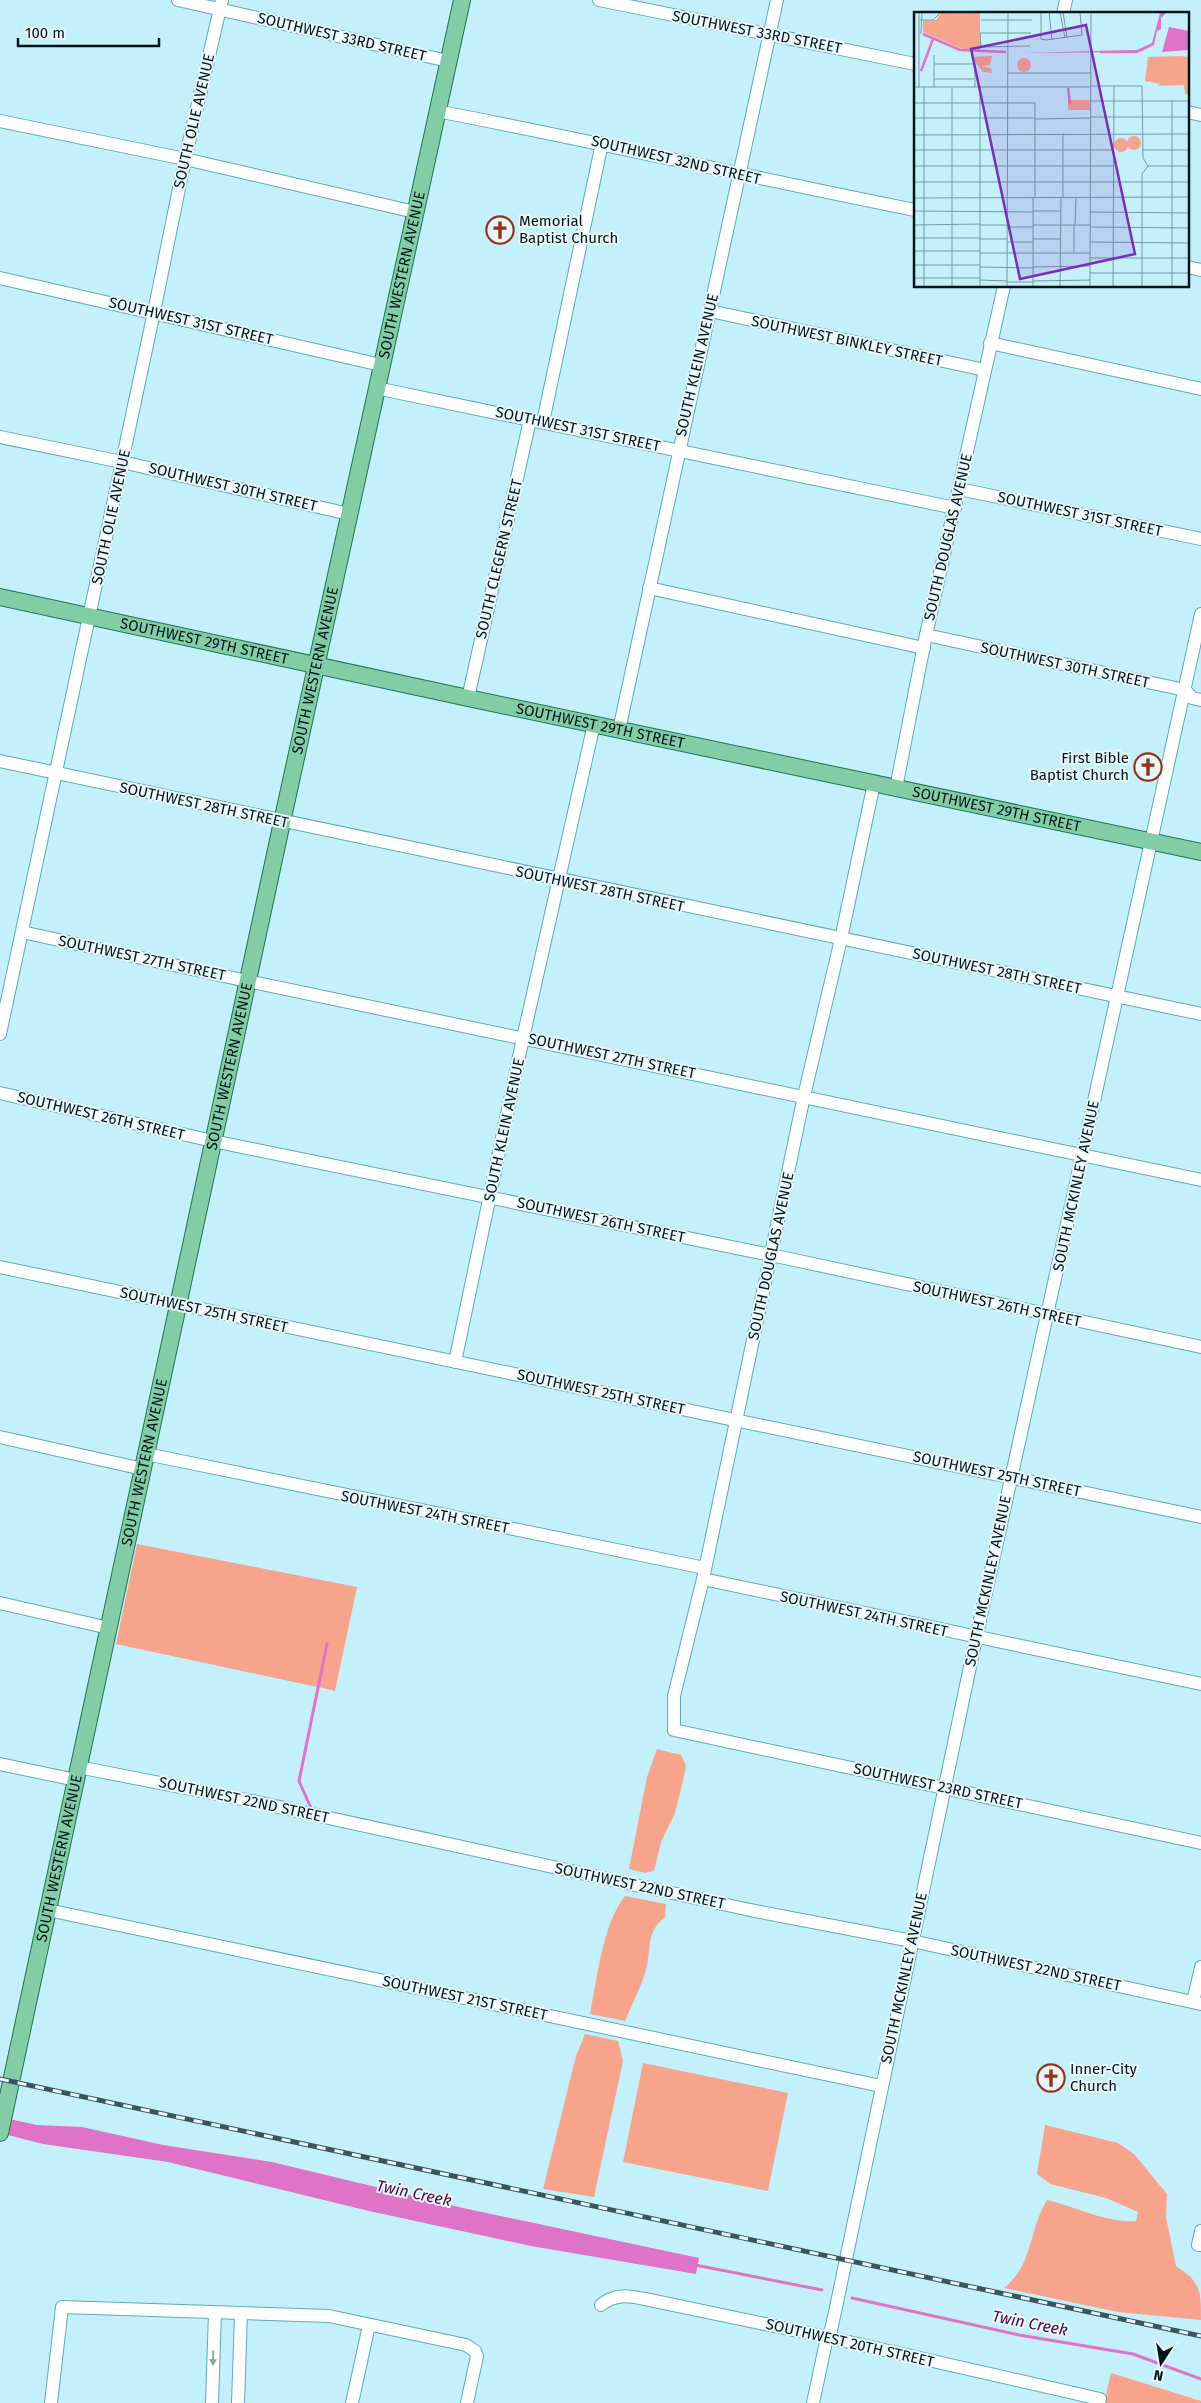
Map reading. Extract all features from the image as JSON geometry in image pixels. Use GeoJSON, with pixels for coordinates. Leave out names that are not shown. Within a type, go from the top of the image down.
{"type":"FeatureCollection","features":[{"type":"Feature","properties":{"kind":"main road","name":"SOUTH WESTERN AVENUE"},"geometry":{"type":"LineString","coordinates":[[0,2133],[247,981],[462,0]]}},
{"type":"Feature","properties":{"kind":"main road","name":"SOUTHWEST 29TH STREET"},"geometry":{"type":"LineString","coordinates":[[0,597],[316,666],[1201,852]]}},
{"type":"Feature","properties":{"kind":"street","name":"SOUTHWEST 33RD STREET"},"geometry":{"type":"LineString","coordinates":[[178,0],[221,4],[448,61]]}},
{"type":"Feature","properties":{"kind":"street","name":"SOUTHWEST 33RD STREET"},"geometry":{"type":"LineString","coordinates":[[599,0],[914,64]]}},
{"type":"Feature","properties":{"kind":"street","name":"SOUTH KLEIN AVENUE"},"geometry":{"type":"LineString","coordinates":[[619,730],[678,450],[777,0]]}},
{"type":"Feature","properties":{"kind":"street","name":"SOUTH OLIE AVENUE"},"geometry":{"type":"LineString","coordinates":[[0,1034],[90,617],[184,159],[221,4]]}},
{"type":"Feature","properties":{"kind":"street","name":"SOUTHWEST 32ND STREET"},"geometry":{"type":"LineString","coordinates":[[437,111],[602,143],[739,174],[914,210]]}},
{"type":"Feature","properties":{"kind":"street"},"geometry":{"type":"LineString","coordinates":[[1188,112],[1201,115]]}},
{"type":"Feature","properties":{"kind":"street"},"geometry":{"type":"LineString","coordinates":[[0,121],[184,159],[415,212]]}},
{"type":"Feature","properties":{"kind":"street"},"geometry":{"type":"LineString","coordinates":[[543,422],[602,143]]}},
{"type":"Feature","properties":{"kind":"street"},"geometry":{"type":"LineString","coordinates":[[1188,267],[1201,270]]}},
{"type":"Feature","properties":{"kind":"street","name":"SOUTHWEST 31ST STREET"},"geometry":{"type":"LineString","coordinates":[[0,278],[381,365]]}},
{"type":"Feature","properties":{"kind":"street","name":"SOUTH DOUGLAS AVENUE"},"geometry":{"type":"LineString","coordinates":[[896,788],[925,642],[1004,288]]}},
{"type":"Feature","properties":{"kind":"street","name":"SOUTHWEST BINKLEY STREET"},"geometry":{"type":"LineString","coordinates":[[710,311],[985,370]]}},
{"type":"Feature","properties":{"kind":"street"},"geometry":{"type":"LineString","coordinates":[[990,343],[1201,389]]}},
{"type":"Feature","properties":{"kind":"street","name":"SOUTHWEST 31ST STREET"},"geometry":{"type":"LineString","coordinates":[[376,388],[956,508]]}},
{"type":"Feature","properties":{"kind":"street","name":"SOUTH CLEGERN STREET"},"geometry":{"type":"LineString","coordinates":[[468,698],[530,420]]}},
{"type":"Feature","properties":{"kind":"street","name":"SOUTHWEST 30TH STREET"},"geometry":{"type":"LineString","coordinates":[[0,437],[122,462],[349,514]]}},
{"type":"Feature","properties":{"kind":"street","name":"SOUTHWEST 31ST STREET"},"geometry":{"type":"LineString","coordinates":[[959,489],[1201,539]]}},
{"type":"Feature","properties":{"kind":"street","name":"SOUTHWEST 30TH STREET"},"geometry":{"type":"LineString","coordinates":[[649,588],[1185,690],[1192,698],[1201,700]]}},
{"type":"Feature","properties":{"kind":"street","name":"SOUTH MCKINLEY AVENUE"},"geometry":{"type":"LineString","coordinates":[[813,2403],[827,2337],[831,2330],[843,2277],[976,1638],[1201,614]]}},
{"type":"Feature","properties":{"kind":"street","name":"SOUTH KLEIN AVENUE"},"geometry":{"type":"LineString","coordinates":[[455,1362],[523,1038],[594,724]]}},
{"type":"Feature","properties":{"kind":"street","name":"SOUTHWEST 28TH STREET"},"geometry":{"type":"LineString","coordinates":[[0,761],[282,822],[1201,1014]]}},
{"type":"Feature","properties":{"kind":"street","name":"SOUTH DOUGLAS AVENUE"},"geometry":{"type":"LineString","coordinates":[[674,1730],[674,1696],[704,1573],[804,1096],[841,939],[874,783]]}},
{"type":"Feature","properties":{"kind":"street","name":"SOUTHWEST 27TH STREET"},"geometry":{"type":"LineString","coordinates":[[22,932],[247,981],[1201,1180]]}},
{"type":"Feature","properties":{"kind":"street","name":"SOUTHWEST 26TH STREET"},"geometry":{"type":"LineString","coordinates":[[0,1093],[213,1140],[771,1255],[1201,1347]]}},
{"type":"Feature","properties":{"kind":"street","name":"SOUTHWEST 25TH STREET"},"geometry":{"type":"LineString","coordinates":[[0,1267],[1201,1517]]}},
{"type":"Feature","properties":{"kind":"street","name":"SOUTHWEST 24TH STREET"},"geometry":{"type":"LineString","coordinates":[[0,1437],[145,1461],[704,1573],[976,1638],[1201,1684]]}},
{"type":"Feature","properties":{"kind":"street"},"geometry":{"type":"LineString","coordinates":[[0,1603],[109,1628]]}},
{"type":"Feature","properties":{"kind":"street","name":"SOUTHWEST 23RD STREET"},"geometry":{"type":"LineString","coordinates":[[674,1730],[1201,1842]]}},
{"type":"Feature","properties":{"kind":"street","name":"SOUTHWEST 22ND STREET"},"geometry":{"type":"LineString","coordinates":[[0,1764],[246,1800],[750,1910],[912,1941],[1197,2003]]}},
{"type":"Feature","properties":{"kind":"street","name":"SOUTHWEST 21ST STREET"},"geometry":{"type":"LineString","coordinates":[[48,1910],[882,2086]]}},
{"type":"Feature","properties":{"kind":"street"},"geometry":{"type":"LineString","coordinates":[[1197,2003],[1201,1967]]}},
{"type":"Feature","properties":{"kind":"street"},"geometry":{"type":"LineString","coordinates":[[1199,2245],[1201,2231]]}},
{"type":"Feature","properties":{"kind":"street","name":"SOUTHWEST 20TH STREET"},"geometry":{"type":"LineString","coordinates":[[601,2305],[609,2298],[625,2295],[827,2337],[1100,2401]]}},
{"type":"Feature","properties":{"kind":"street"},"geometry":{"type":"LineString","coordinates":[[51,2403],[62,2307],[329,2316],[472,2348],[475,2352],[476,2361],[467,2403]]}},
{"type":"Feature","properties":{"kind":"street"},"geometry":{"type":"LineString","coordinates":[[212,2403],[215,2312]]}},
{"type":"Feature","properties":{"kind":"street"},"geometry":{"type":"LineString","coordinates":[[238,2403],[241,2313]]}},
{"type":"Feature","properties":{"kind":"street"},"geometry":{"type":"LineString","coordinates":[[352,2403],[369,2325]]}},
{"type":"Feature","properties":{"kind":"shaded area"},"geometry":{"type":"Polygon","coordinates":[[[137,1544],[357,1587],[335,1691],[319,1687],[326,1644],[317,1687],[116,1644],[137,1544]]]}},
{"type":"Feature","properties":{"kind":"shaded area"},"geometry":{"type":"Polygon","coordinates":[[[657,1749],[681,1755],[686,1766],[675,1813],[661,1842],[654,1871],[645,1873],[629,1869],[647,1777],[657,1749]]]}},
{"type":"Feature","properties":{"kind":"shaded area"},"geometry":{"type":"Polygon","coordinates":[[[625,1896],[666,1904],[665,1917],[654,1929],[650,1941],[646,1970],[625,2021],[590,2014],[606,1936],[617,1907],[625,1896]]]}},
{"type":"Feature","properties":{"kind":"shaded area"},"geometry":{"type":"Polygon","coordinates":[[[585,2034],[618,2041],[623,2061],[594,2197],[543,2189],[576,2056],[585,2034]]]}},
{"type":"Feature","properties":{"kind":"shaded area"},"geometry":{"type":"Polygon","coordinates":[[[643,2063],[788,2093],[768,2191],[623,2162],[643,2063]]]}},
{"type":"Feature","properties":{"kind":"shaded area"},"geometry":{"type":"Polygon","coordinates":[[[0,2117],[37,2125],[82,2127],[163,2145],[272,2162],[463,2208],[699,2258],[696,2274],[531,2246],[369,2211],[168,2162],[43,2144],[0,2133],[0,2117]]]}},
{"type":"Feature","properties":{"kind":"shaded area"},"geometry":{"type":"Polygon","coordinates":[[[1045,2125],[1118,2143],[1134,2154],[1167,2194],[1166,2217],[1176,2266],[1195,2282],[1198,2288],[1201,2302],[1201,2320],[1118,2312],[1004,2288],[1014,2279],[1026,2258],[1036,2223],[1047,2200],[1113,2220],[1136,2221],[1138,2212],[1106,2198],[1050,2184],[1037,2174],[1045,2125]]]}},
{"type":"Feature","properties":{"kind":"shaded area"},"geometry":{"type":"Polygon","coordinates":[[[1111,2373],[1201,2401],[1201,2403],[1104,2403],[1111,2373]]]}},
{"type":"Feature","properties":{"kind":"waterway"},"geometry":{"type":"LineString","coordinates":[[311,1808],[299,1781],[327,1644]]}},
{"type":"Feature","properties":{"kind":"waterway","name":"Twin Creek"},"geometry":{"type":"LineString","coordinates":[[695,2265],[822,2290]]}},
{"type":"Feature","properties":{"kind":"waterway","name":"Twin Creek"},"geometry":{"type":"LineString","coordinates":[[852,2298],[1019,2335],[1133,2354],[1201,2379]]}},
{"type":"Feature","properties":{"kind":"railway"},"geometry":{"type":"LineString","coordinates":[[0,2079],[1201,2336]]}},
{"type":"Feature","properties":{"kind":"place","name":"Memorial Baptist Church"},"geometry":{"type":"Point","coordinates":[500,230]}},
{"type":"Feature","properties":{"kind":"place","name":"First Bible Baptist Church"},"geometry":{"type":"Point","coordinates":[1148,767]}},
{"type":"Feature","properties":{"kind":"place","name":"Inner-City Church"},"geometry":{"type":"Point","coordinates":[1051,2078]}}]}
